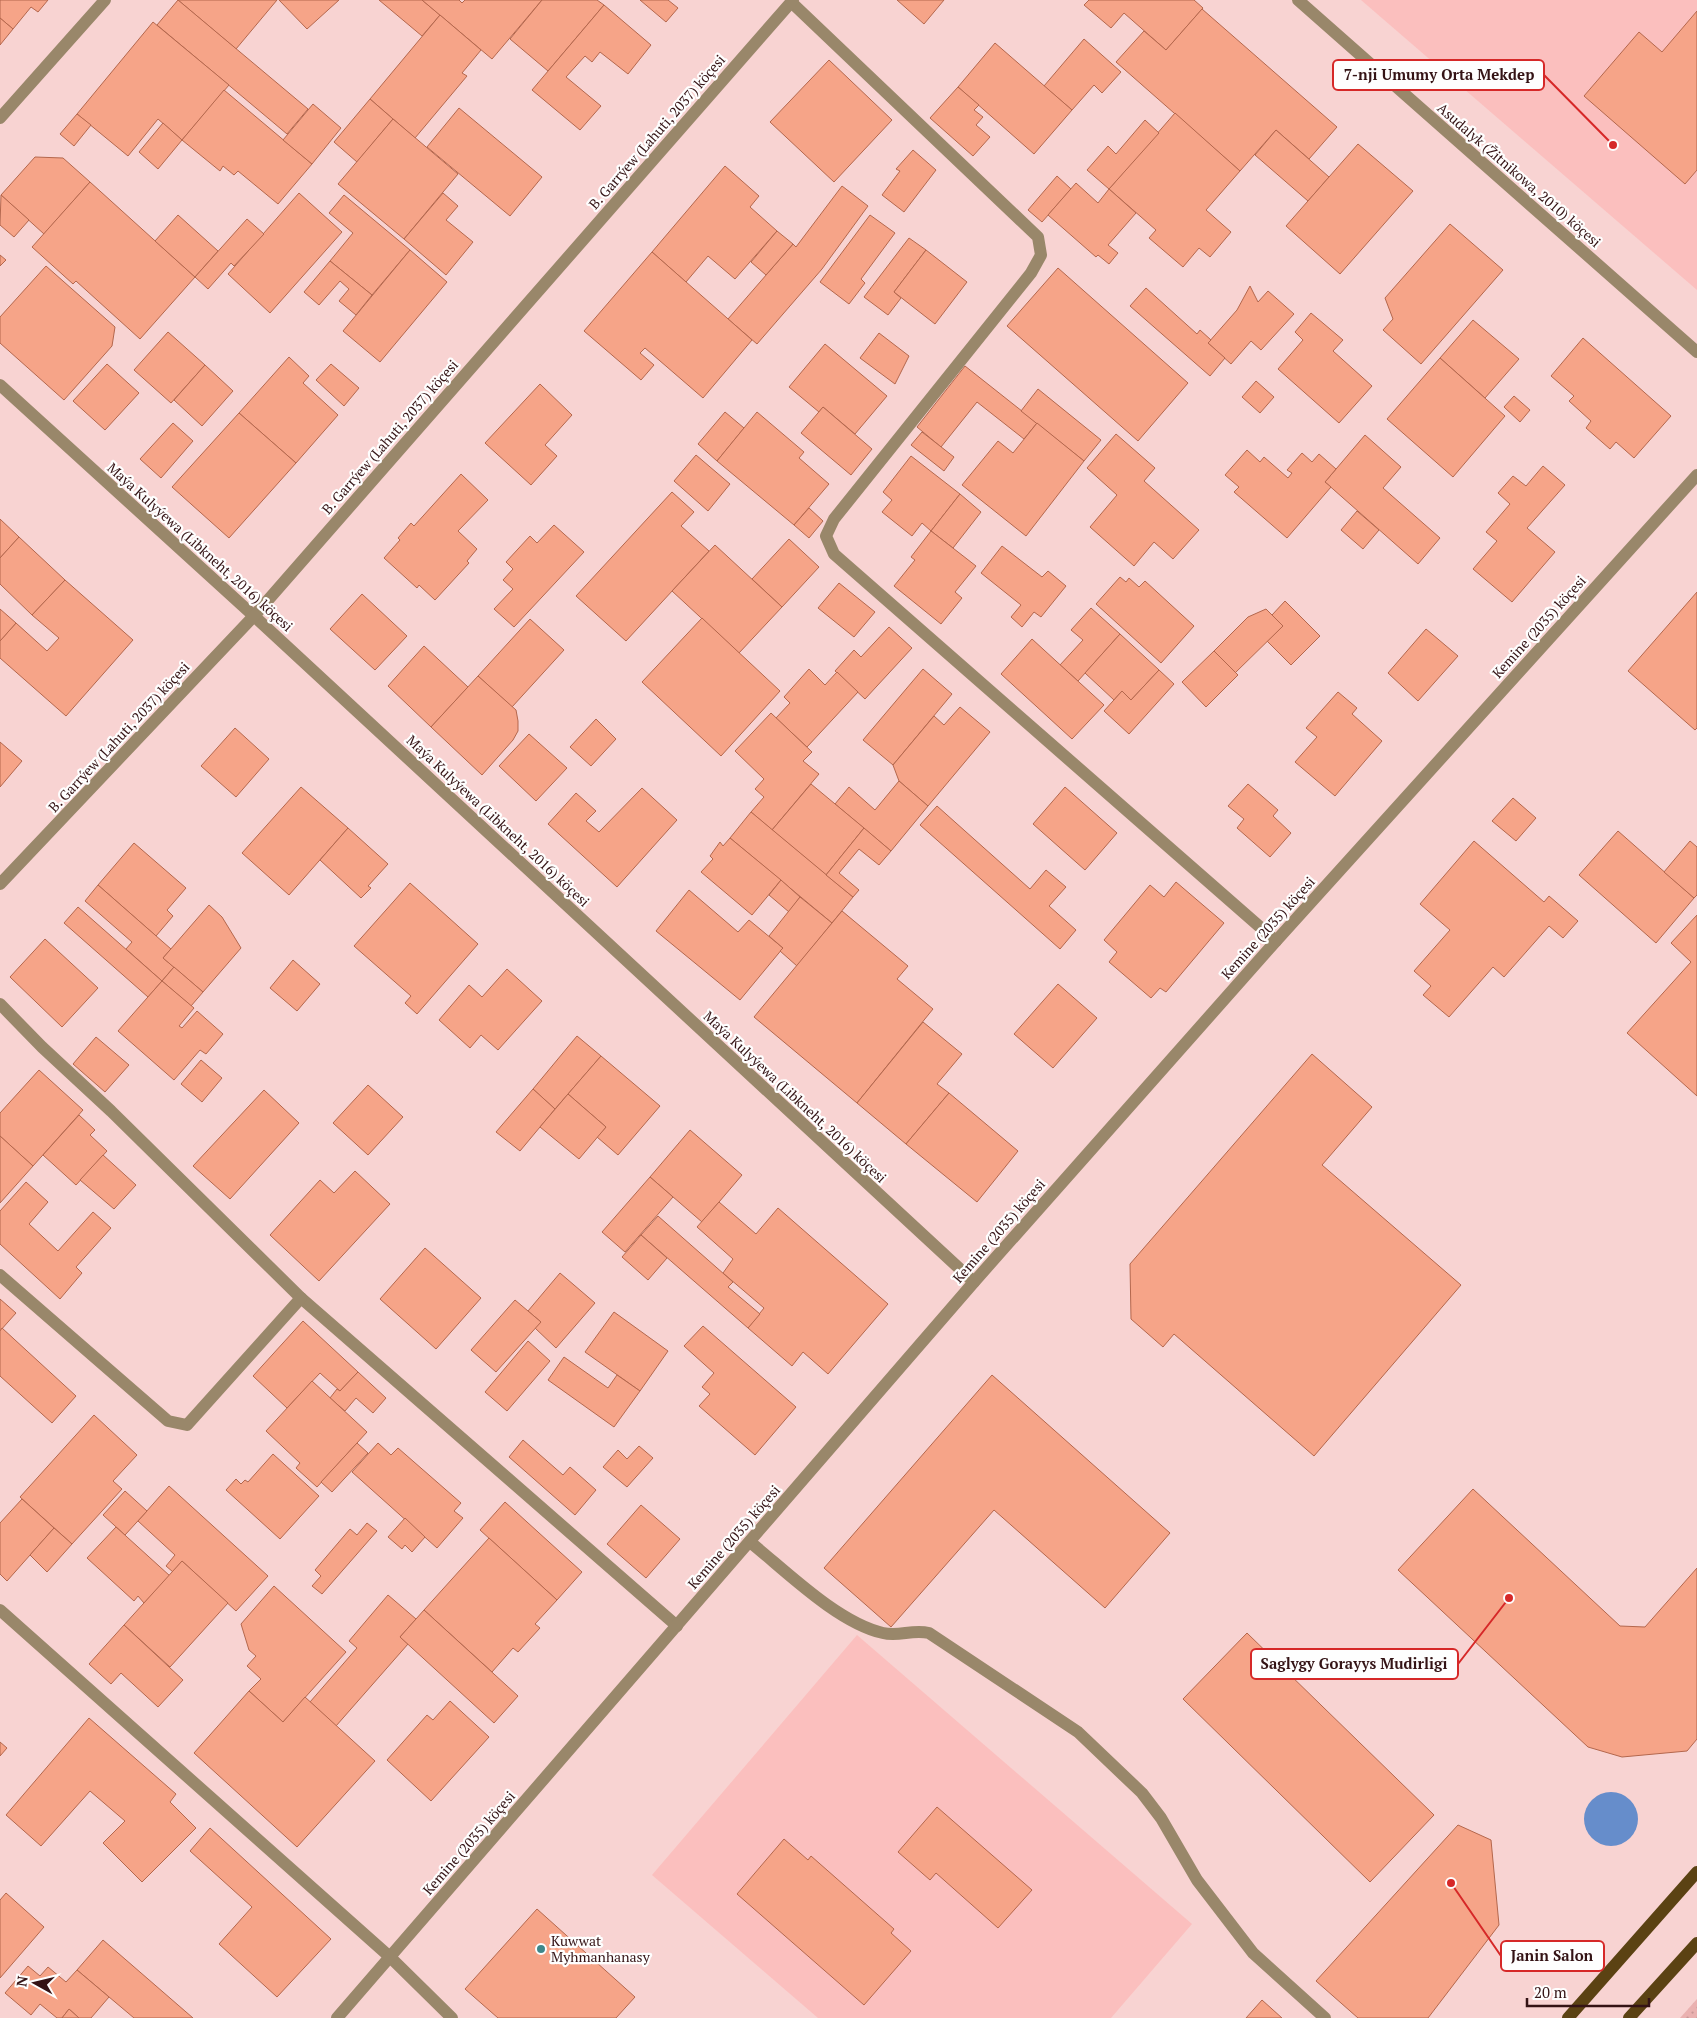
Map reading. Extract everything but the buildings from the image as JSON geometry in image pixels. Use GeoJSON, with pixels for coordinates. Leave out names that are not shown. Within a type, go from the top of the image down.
{"type":"FeatureCollection","features":[{"type":"Feature","properties":{"kind":"main road"},"geometry":{"type":"LineString","coordinates":[[1568,2018],[1697,1872]]}},
{"type":"Feature","properties":{"kind":"main road"},"geometry":{"type":"LineString","coordinates":[[1629,2018],[1697,1943]]}},
{"type":"Feature","properties":{"kind":"street"},"geometry":{"type":"LineString","coordinates":[[0,118],[105,0]]}},
{"type":"Feature","properties":{"kind":"street","name":"Asudalyk (Žitnikowa, 2010) köçesi"},"geometry":{"type":"LineString","coordinates":[[1298,0],[1697,352]]}},
{"type":"Feature","properties":{"kind":"street"},"geometry":{"type":"LineString","coordinates":[[792,1],[1038,237],[1041,255],[1031,273],[834,519],[826,536],[834,554],[1276,941]]}},
{"type":"Feature","properties":{"kind":"street","name":"B. Garrýew (Lahuti, 2037) köçesi"},"geometry":{"type":"LineString","coordinates":[[0,884],[254,616],[792,1]]}},
{"type":"Feature","properties":{"kind":"street","name":"Maýa Kulyýewa (Libkneht, 2016) köçesi"},"geometry":{"type":"LineString","coordinates":[[0,385],[254,616],[974,1282]]}},
{"type":"Feature","properties":{"kind":"street","name":"Kemine (2035) köçesi"},"geometry":{"type":"LineString","coordinates":[[336,2018],[974,1282],[1276,941],[1697,475]]}},
{"type":"Feature","properties":{"kind":"street"},"geometry":{"type":"LineString","coordinates":[[0,1004],[42,1048],[111,1111],[301,1298],[677,1626]]}},
{"type":"Feature","properties":{"kind":"street"},"geometry":{"type":"LineString","coordinates":[[0,1275],[168,1421],[188,1425],[301,1298]]}},
{"type":"Feature","properties":{"kind":"street"},"geometry":{"type":"LineString","coordinates":[[750,1542],[826,1603],[859,1624],[884,1634],[917,1630],[929,1633],[1078,1732],[1142,1793],[1161,1818],[1197,1880],[1253,1953],[1325,2018]]}},
{"type":"Feature","properties":{"kind":"street"},"geometry":{"type":"LineString","coordinates":[[0,1610],[390,1957],[452,2018]]}},
{"type":"Feature","properties":{"kind":"shaded area"},"geometry":{"type":"Polygon","coordinates":[[[1361,0],[1697,0],[1697,290],[1361,0]]]}},
{"type":"Feature","properties":{"kind":"shaded area"},"geometry":{"type":"Polygon","coordinates":[[[857,1635],[1192,1924],[1111,2018],[818,2018],[652,1875],[857,1635]]]}},
{"type":"Feature","properties":{"kind":"shaded area"},"geometry":{"type":"Polygon","coordinates":[[[1697,1999],[1697,2018],[1680,2018],[1697,1999]]]}},
{"type":"Feature","properties":{"kind":"water"},"geometry":{"type":"Polygon","coordinates":[[[1606,1792],[1616,1792],[1626,1796],[1634,1804],[1638,1819],[1634,1834],[1626,1842],[1616,1846],[1606,1846],[1596,1842],[1588,1834],[1584,1824],[1584,1814],[1588,1804],[1596,1796],[1606,1792]]]}},
{"type":"Feature","properties":{"kind":"place","name":"7-nji Umumy Orta Mekdep"},"geometry":{"type":"Point","coordinates":[1613,145]}},
{"type":"Feature","properties":{"kind":"place","name":"Saglygy Gorayys Mudirligi"},"geometry":{"type":"Point","coordinates":[1509,1598]}},
{"type":"Feature","properties":{"kind":"place","name":"Janin Salon"},"geometry":{"type":"Point","coordinates":[1451,1883]}},
{"type":"Feature","properties":{"kind":"place","name":"Kuwwat Myhmanhanasy"},"geometry":{"type":"Point","coordinates":[541,1949]}}]}
